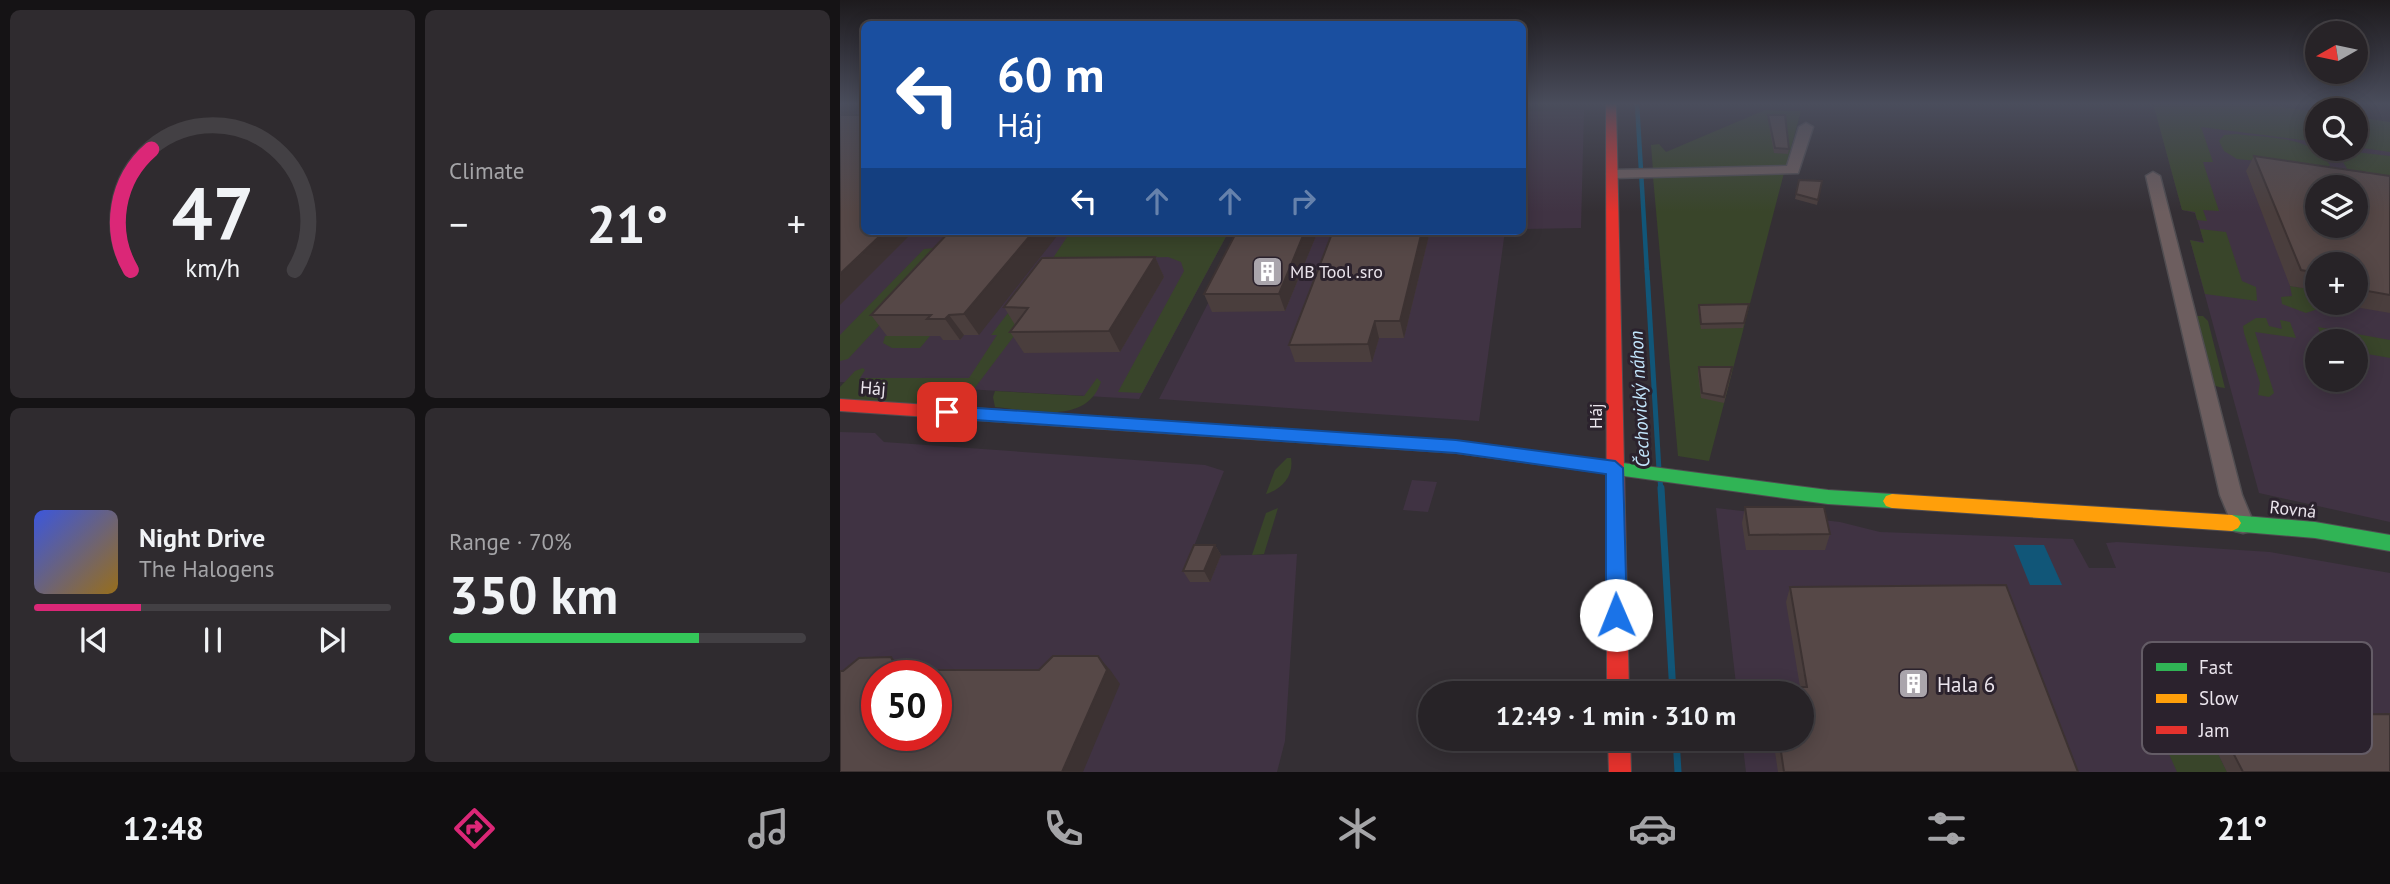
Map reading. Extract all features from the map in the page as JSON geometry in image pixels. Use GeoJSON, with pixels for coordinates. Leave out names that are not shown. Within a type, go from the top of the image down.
{"type":"FeatureCollection","features":[{"type":"Feature","properties":{"kind":"street","name":"Háj"},"geometry":{"type":"LineString","coordinates":[[840,405],[1456,447],[1615,468],[1614,139]]}},
{"type":"Feature","properties":{"kind":"street"},"geometry":{"type":"LineString","coordinates":[[1615,174],[1793,170],[1802,139]]}},
{"type":"Feature","properties":{"kind":"street"},"geometry":{"type":"LineString","coordinates":[[2153,176],[2227,477],[2243,524]]}},
{"type":"Feature","properties":{"kind":"street"},"geometry":{"type":"LineString","coordinates":[[1615,468],[1618,681]]}},
{"type":"Feature","properties":{"kind":"street","name":"Rovná"},"geometry":{"type":"LineString","coordinates":[[1615,468],[1852,499],[2243,524],[2315,530],[2390,543]]}},
{"type":"Feature","properties":{"kind":"street"},"geometry":{"type":"LineString","coordinates":[[1619,751],[1620,772]]}},
{"type":"Feature","properties":{"kind":"shaded area"},"geometry":{"type":"Polygon","coordinates":[[[840,139],[861,139],[861,235],[1227,235],[1139,399],[840,382],[840,139]]]}},
{"type":"Feature","properties":{"kind":"shaded area"},"geometry":{"type":"Polygon","coordinates":[[[1526,139],[1583,139],[1581,228],[1526,229],[1526,139]]]}},
{"type":"Feature","properties":{"kind":"shaded area"},"geometry":{"type":"Polygon","coordinates":[[[2163,139],[2305,139],[2305,161],[2368,161],[2368,139],[2390,139],[2390,522],[2259,493],[2190,240],[2204,242],[2195,213],[2182,210],[2163,139]]]}},
{"type":"Feature","properties":{"kind":"shaded area"},"geometry":{"type":"Polygon","coordinates":[[[1243,235],[1504,235],[1479,421],[1159,399],[1243,235]]]}},
{"type":"Feature","properties":{"kind":"shaded area"},"geometry":{"type":"Polygon","coordinates":[[[840,432],[875,433],[884,442],[1205,465],[1224,471],[1190,556],[1297,554],[1285,741],[1277,772],[840,772],[840,432]]]}},
{"type":"Feature","properties":{"kind":"shaded area"},"geometry":{"type":"Polygon","coordinates":[[[1412,480],[1437,482],[1428,512],[1403,510],[1412,480]]]}},
{"type":"Feature","properties":{"kind":"shaded area"},"geometry":{"type":"Polygon","coordinates":[[[1716,508],[1840,522],[1880,532],[2073,539],[2089,568],[2116,568],[2106,543],[2117,542],[2270,552],[2390,573],[2390,772],[1746,772],[1743,751],[1814,751],[1814,681],[1736,681],[1716,508]]]}},
{"type":"Feature","properties":{"kind":"green space"},"geometry":{"type":"Polygon","coordinates":[[[1697,139],[1793,139],[1786,166],[1653,170],[1651,145],[1659,144],[1666,152],[1697,139]]]}},
{"type":"Feature","properties":{"kind":"green space"},"geometry":{"type":"Polygon","coordinates":[[[2163,139],[2205,139],[2213,162],[2203,162],[2219,211],[2203,210],[2207,221],[2197,220],[2195,212],[2182,210],[2163,139]]]}},
{"type":"Feature","properties":{"kind":"green space"},"geometry":{"type":"Polygon","coordinates":[[[2221,139],[2281,139],[2305,145],[2305,161],[2327,161],[2330,165],[2328,168],[2237,159],[2224,151],[2219,141],[2221,139]]]}},
{"type":"Feature","properties":{"kind":"green space"},"geometry":{"type":"Polygon","coordinates":[[[2368,139],[2390,139],[2390,152],[2368,149],[2368,139]]]}},
{"type":"Feature","properties":{"kind":"green space"},"geometry":{"type":"Polygon","coordinates":[[[2368,153],[2390,156],[2390,192],[2368,189],[2368,175],[2351,175],[2342,161],[2368,161],[2368,153]]]}},
{"type":"Feature","properties":{"kind":"green space"},"geometry":{"type":"Polygon","coordinates":[[[1784,173],[1709,461],[1678,456],[1653,177],[1784,173]]]}},
{"type":"Feature","properties":{"kind":"green space"},"geometry":{"type":"Polygon","coordinates":[[[2200,229],[2226,232],[2242,281],[2256,287],[2257,301],[2205,294],[2190,240],[2204,243],[2200,229]]]}},
{"type":"Feature","properties":{"kind":"green space"},"geometry":{"type":"Polygon","coordinates":[[[963,235],[848,359],[840,361],[840,335],[924,249],[935,248],[963,235]]]}},
{"type":"Feature","properties":{"kind":"green space"},"geometry":{"type":"Polygon","coordinates":[[[1068,235],[1227,235],[1142,393],[1118,392],[1184,271],[1181,262],[1168,257],[1089,259],[1020,328],[971,393],[940,405],[840,399],[840,387],[855,371],[863,368],[865,370],[860,378],[969,378],[997,335],[991,335],[1041,270],[1045,270],[1068,235]]]}},
{"type":"Feature","properties":{"kind":"green space"},"geometry":{"type":"Polygon","coordinates":[[[2290,286],[2305,288],[2305,313],[2282,304],[2281,297],[2292,296],[2290,286]]]}},
{"type":"Feature","properties":{"kind":"green space"},"geometry":{"type":"Polygon","coordinates":[[[2197,316],[2203,316],[2208,321],[2225,388],[2208,381],[2198,363],[2189,323],[2197,316]]]}},
{"type":"Feature","properties":{"kind":"green space"},"geometry":{"type":"Polygon","coordinates":[[[2256,318],[2266,318],[2269,326],[2282,329],[2280,320],[2290,322],[2296,338],[2255,332],[2274,393],[2269,397],[2258,395],[2260,383],[2244,333],[2243,326],[2256,318]]]}},
{"type":"Feature","properties":{"kind":"green space"},"geometry":{"type":"Polygon","coordinates":[[[885,336],[930,336],[920,348],[892,348],[883,343],[885,336]]]}},
{"type":"Feature","properties":{"kind":"green space"},"geometry":{"type":"Polygon","coordinates":[[[2368,336],[2390,340],[2390,358],[2368,354],[2368,336]]]}},
{"type":"Feature","properties":{"kind":"green space"},"geometry":{"type":"Polygon","coordinates":[[[1097,378],[1101,382],[1094,396],[1083,405],[1070,410],[1040,412],[995,407],[995,391],[1084,396],[1097,378]]]}},
{"type":"Feature","properties":{"kind":"green space"},"geometry":{"type":"Polygon","coordinates":[[[1287,458],[1291,458],[1289,476],[1277,489],[1266,494],[1275,470],[1287,458]]]}},
{"type":"Feature","properties":{"kind":"green space"},"geometry":{"type":"Polygon","coordinates":[[[1278,508],[1264,554],[1252,555],[1266,513],[1278,508]]]}},
{"type":"Feature","properties":{"kind":"green space"},"geometry":{"type":"Polygon","coordinates":[[[2169,754],[2218,754],[2227,772],[2177,772],[2169,754]]]}},
{"type":"Feature","properties":{"kind":"water"},"geometry":{"type":"Polygon","coordinates":[[[2014,545],[2044,545],[2062,585],[2030,585],[2014,545]]]}},
{"type":"Feature","properties":{"kind":"building"},"geometry":{"type":"Polygon","coordinates":[[[840,139],[861,139],[861,235],[881,235],[840,274],[840,139]]]}},
{"type":"Feature","properties":{"kind":"building"},"geometry":{"type":"Polygon","coordinates":[[[1773,139],[1788,139],[1789,149],[1775,148],[1773,139]]]}},
{"type":"Feature","properties":{"kind":"building"},"geometry":{"type":"Polygon","coordinates":[[[2254,156],[2390,176],[2390,295],[2368,291],[2368,252],[2305,252],[2305,271],[2301,270],[2254,156]]]}},
{"type":"Feature","properties":{"kind":"building"},"geometry":{"type":"Polygon","coordinates":[[[1799,180],[1822,181],[1818,200],[1796,194],[1799,180]]]}},
{"type":"Feature","properties":{"kind":"building"},"geometry":{"type":"Polygon","coordinates":[[[946,235],[1031,235],[964,314],[949,315],[945,319],[927,319],[931,315],[871,315],[946,235]]]}},
{"type":"Feature","properties":{"kind":"building"},"geometry":{"type":"Polygon","coordinates":[[[1235,235],[1303,235],[1279,294],[1204,294],[1235,235]]]}},
{"type":"Feature","properties":{"kind":"building"},"geometry":{"type":"Polygon","coordinates":[[[1331,235],[1421,235],[1400,321],[1375,321],[1368,344],[1289,345],[1331,235]]]}},
{"type":"Feature","properties":{"kind":"building"},"geometry":{"type":"Polygon","coordinates":[[[1155,257],[1109,331],[1010,332],[1028,308],[1004,307],[1042,258],[1155,257]]]}},
{"type":"Feature","properties":{"kind":"building"},"geometry":{"type":"Polygon","coordinates":[[[1749,304],[1744,323],[1701,324],[1699,305],[1749,304]]]}},
{"type":"Feature","properties":{"kind":"building"},"geometry":{"type":"Polygon","coordinates":[[[1699,367],[1732,367],[1724,397],[1702,393],[1699,367]]]}},
{"type":"Feature","properties":{"kind":"building"},"geometry":{"type":"Polygon","coordinates":[[[1745,507],[1824,507],[1830,534],[1749,535],[1745,507]]]}},
{"type":"Feature","properties":{"kind":"building"},"geometry":{"type":"Polygon","coordinates":[[[1194,545],[1215,545],[1204,571],[1183,571],[1194,545]]]}},
{"type":"Feature","properties":{"kind":"building","name":"Hala 6"},"geometry":{"type":"Polygon","coordinates":[[[2006,585],[2078,772],[1784,772],[1781,751],[1814,751],[1814,681],[1806,681],[1790,587],[2006,585]]]}},
{"type":"Feature","properties":{"kind":"building"},"geometry":{"type":"Polygon","coordinates":[[[1053,656],[1098,656],[1107,670],[1062,772],[840,772],[840,671],[859,658],[891,657],[892,660],[861,660],[861,751],[952,751],[952,670],[1039,670],[1053,656]]]}},
{"type":"Feature","properties":{"kind":"building"},"geometry":{"type":"Polygon","coordinates":[[[2372,714],[2390,714],[2390,772],[2243,772],[2234,754],[2372,754],[2372,714]]]}},
{"type":"Feature","properties":{"kind":"waterway","name":"Čechovický náhon"},"geometry":{"type":"LineString","coordinates":[[1639,139],[1647,272]]}},
{"type":"Feature","properties":{"kind":"waterway","name":"Čechovický náhon"},"geometry":{"type":"LineString","coordinates":[[1647,271],[1659,470]]}},
{"type":"Feature","properties":{"kind":"waterway","name":"Čechovický náhon"},"geometry":{"type":"LineString","coordinates":[[1660,480],[1661,490]]}},
{"type":"Feature","properties":{"kind":"waterway","name":"Čechovický náhon"},"geometry":{"type":"LineString","coordinates":[[1661,488],[1672,681]]}},
{"type":"Feature","properties":{"kind":"waterway","name":"Čechovický náhon"},"geometry":{"type":"LineString","coordinates":[[1677,751],[1678,772]]}},
{"type":"Feature","properties":{"kind":"traffic: fast"},"geometry":{"type":"LineString","coordinates":[[1325,438],[1456,447],[1828,497],[1892,501]]}},
{"type":"Feature","properties":{"kind":"traffic: fast"},"geometry":{"type":"LineString","coordinates":[[2232,523],[2315,530],[2390,543]]}},
{"type":"Feature","properties":{"kind":"traffic: slow"},"geometry":{"type":"LineString","coordinates":[[1892,501],[2232,523]]}},
{"type":"Feature","properties":{"kind":"traffic: jam"},"geometry":{"type":"LineString","coordinates":[[1611,139],[1618,681]]}},
{"type":"Feature","properties":{"kind":"traffic: jam"},"geometry":{"type":"LineString","coordinates":[[840,405],[1325,438]]}},
{"type":"Feature","properties":{"kind":"traffic: jam"},"geometry":{"type":"LineString","coordinates":[[1619,751],[1620,772]]}},
{"type":"Feature","properties":{"kind":"place","name":"MB Tool .sro"},"geometry":{"type":"Point","coordinates":[1267,271]}},
{"type":"Feature","properties":{"kind":"place","name":"Hala 6"},"geometry":{"type":"Point","coordinates":[1914,684]}},
{"type":"Feature","properties":{"kind":"route"},"geometry":{"type":"LineString","coordinates":[[947,412],[1456,447],[1615,468],[1616,615]]}}]}
